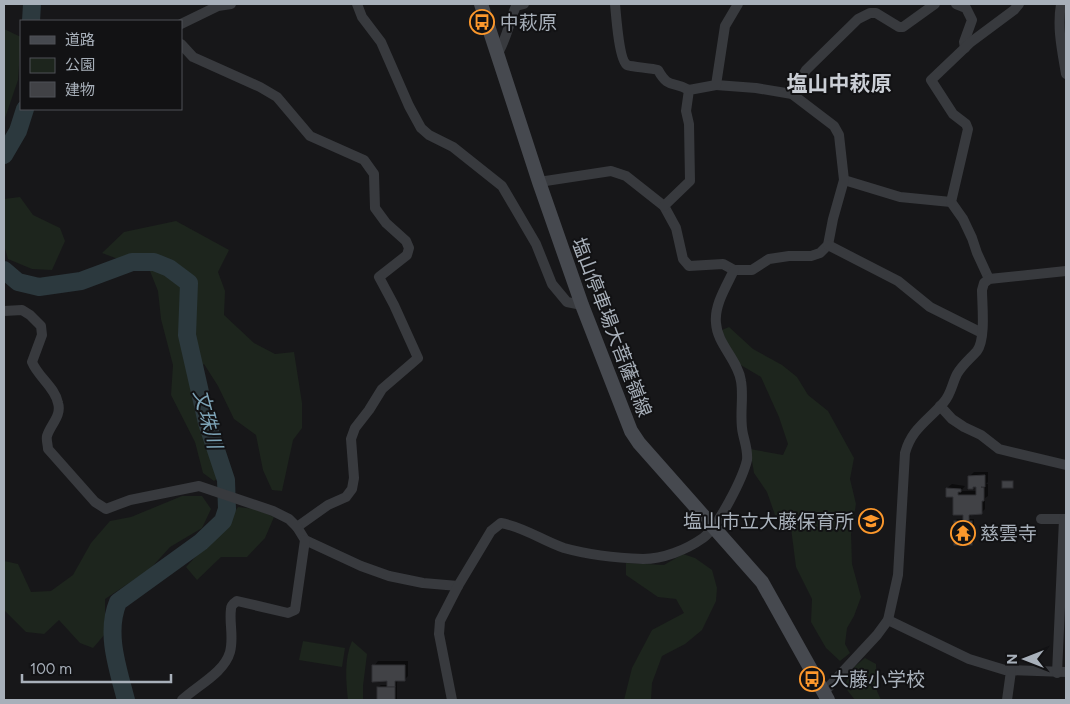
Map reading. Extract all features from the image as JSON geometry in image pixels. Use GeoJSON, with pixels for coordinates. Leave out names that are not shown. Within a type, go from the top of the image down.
{"type":"FeatureCollection","features":[{"type":"Feature","properties":{"kind":"main road","name":"塩山停車場大菩薩嶺線"},"geometry":{"type":"LineString","coordinates":[[481,4],[539,182],[582,305],[631,431],[639,443],[762,582],[826,696]]}},
{"type":"Feature","properties":{"kind":"street"},"geometry":{"type":"LineString","coordinates":[[182,24],[218,6],[231,4]]}},
{"type":"Feature","properties":{"kind":"street"},"geometry":{"type":"LineString","coordinates":[[358,4],[362,17],[381,42],[409,106],[421,128],[428,135],[452,147],[502,186],[536,244],[552,284],[567,302],[582,305]]}},
{"type":"Feature","properties":{"kind":"street"},"geometry":{"type":"LineString","coordinates":[[498,53],[505,41],[516,6],[524,4]]}},
{"type":"Feature","properties":{"kind":"street"},"geometry":{"type":"LineString","coordinates":[[539,182],[612,171],[626,176],[664,206],[676,228],[685,264],[696,266],[724,264],[734,270],[752,270],[769,259],[811,256],[820,253],[828,245],[844,180],[839,135],[834,126],[792,94],[756,88],[716,85],[689,90],[682,86],[670,85],[663,79],[658,70],[629,66],[625,63],[619,42],[615,4]]}},
{"type":"Feature","properties":{"kind":"street"},"geometry":{"type":"LineString","coordinates":[[716,85],[725,26],[738,4]]}},
{"type":"Feature","properties":{"kind":"street"},"geometry":{"type":"LineString","coordinates":[[792,94],[806,70],[858,19],[870,13],[876,13],[899,27],[904,27],[935,4]]}},
{"type":"Feature","properties":{"kind":"street"},"geometry":{"type":"LineString","coordinates":[[956,4],[966,8],[972,20],[964,42],[965,48]]}},
{"type":"Feature","properties":{"kind":"street"},"geometry":{"type":"LineString","coordinates":[[951,202],[968,128],[966,124],[952,114],[931,80],[965,48],[1019,4]]}},
{"type":"Feature","properties":{"kind":"street"},"geometry":{"type":"LineString","coordinates":[[1063,7],[1059,31],[1066,74]]}},
{"type":"Feature","properties":{"kind":"street"},"geometry":{"type":"LineString","coordinates":[[182,45],[193,57],[260,87],[277,97],[310,136],[364,160],[374,174],[376,208],[386,223],[406,241],[410,248],[407,255],[379,277],[418,358],[382,389],[355,428],[351,439],[354,478],[352,489],[346,497],[328,505],[297,527]]}},
{"type":"Feature","properties":{"kind":"street"},"geometry":{"type":"LineString","coordinates":[[664,206],[690,181],[689,124],[686,111],[689,90]]}},
{"type":"Feature","properties":{"kind":"street"},"geometry":{"type":"LineString","coordinates":[[844,180],[900,197],[951,202],[963,218],[989,279]]}},
{"type":"Feature","properties":{"kind":"street"},"geometry":{"type":"LineString","coordinates":[[828,245],[898,281],[930,307],[982,333]]}},
{"type":"Feature","properties":{"kind":"street"},"geometry":{"type":"LineString","coordinates":[[452,700],[439,634],[440,621],[490,531],[502,523],[511,525],[563,548],[604,556],[644,559],[658,558],[673,553],[703,538],[713,526],[744,471],[747,458],[742,432],[741,382],[716,325],[717,309],[734,270]]}},
{"type":"Feature","properties":{"kind":"street"},"geometry":{"type":"LineString","coordinates":[[826,696],[888,620],[898,575],[905,453],[908,440],[940,406],[950,393],[957,375],[968,358],[978,350],[982,333],[982,290],[984,283],[989,279],[1066,271]]}},
{"type":"Feature","properties":{"kind":"street"},"geometry":{"type":"LineString","coordinates":[[4,310],[22,310],[41,326],[42,335],[32,362],[35,370],[54,393],[59,411],[47,437],[48,448],[95,502],[106,509],[147,496],[199,486],[209,488],[249,504],[273,511],[289,519],[297,527],[305,540],[361,566],[389,576],[423,583],[458,586]]}},
{"type":"Feature","properties":{"kind":"street"},"geometry":{"type":"LineString","coordinates":[[940,406],[952,419],[981,435],[999,448],[1066,465]]}},
{"type":"Feature","properties":{"kind":"street"},"geometry":{"type":"LineString","coordinates":[[888,620],[969,659],[1005,670],[1062,672],[1065,519],[1041,519]]}},
{"type":"Feature","properties":{"kind":"street"},"geometry":{"type":"LineString","coordinates":[[182,700],[222,667],[230,654],[233,638],[231,610],[233,603],[238,601],[288,613],[295,610],[305,540]]}},
{"type":"Feature","properties":{"kind":"street"},"geometry":{"type":"LineString","coordinates":[[1007,700],[1011,671]]}},
{"type":"Feature","properties":{"kind":"green space"},"geometry":{"type":"Polygon","coordinates":[[[4,29],[20,37],[20,51],[18,80],[4,121],[4,29]]]}},
{"type":"Feature","properties":{"kind":"green space"},"geometry":{"type":"Polygon","coordinates":[[[20,197],[33,215],[60,228],[65,241],[52,270],[32,269],[8,259],[4,245],[4,199],[20,197]]]}},
{"type":"Feature","properties":{"kind":"green space"},"geometry":{"type":"Polygon","coordinates":[[[176,221],[229,250],[218,272],[225,291],[224,315],[254,343],[275,354],[294,352],[302,403],[302,428],[293,440],[282,491],[272,490],[263,470],[256,435],[234,419],[218,386],[204,364],[190,375],[219,477],[214,481],[203,473],[195,442],[171,395],[173,365],[161,319],[158,291],[150,271],[102,253],[124,232],[176,221]]]}},
{"type":"Feature","properties":{"kind":"green space"},"geometry":{"type":"Polygon","coordinates":[[[729,327],[753,349],[782,365],[797,377],[808,395],[828,411],[854,458],[850,479],[856,504],[851,534],[852,564],[861,597],[847,628],[845,644],[850,653],[840,661],[826,648],[811,622],[812,599],[796,567],[790,520],[775,515],[767,492],[754,473],[750,449],[783,455],[788,444],[779,417],[761,377],[734,361],[722,330],[729,327]]]}},
{"type":"Feature","properties":{"kind":"green space"},"geometry":{"type":"Polygon","coordinates":[[[182,496],[202,496],[211,509],[202,528],[170,547],[150,569],[105,599],[105,634],[93,648],[80,643],[59,620],[44,634],[26,632],[4,610],[4,561],[18,564],[31,592],[51,591],[73,575],[91,543],[110,521],[131,517],[182,496]]]}},
{"type":"Feature","properties":{"kind":"green space"},"geometry":{"type":"Polygon","coordinates":[[[238,507],[255,509],[274,517],[265,538],[247,557],[221,557],[197,580],[186,567],[217,537],[238,507]]]}},
{"type":"Feature","properties":{"kind":"green space"},"geometry":{"type":"Polygon","coordinates":[[[683,554],[695,558],[712,570],[717,588],[716,601],[702,630],[685,644],[662,656],[652,683],[651,700],[624,700],[632,668],[652,630],[684,613],[676,599],[658,597],[626,575],[626,563],[664,565],[683,554]]]}},
{"type":"Feature","properties":{"kind":"green space"},"geometry":{"type":"Polygon","coordinates":[[[303,641],[345,648],[342,667],[299,660],[303,641]]]}},
{"type":"Feature","properties":{"kind":"green space"},"geometry":{"type":"Polygon","coordinates":[[[352,641],[367,654],[363,700],[348,700],[347,663],[352,641]]]}},
{"type":"Feature","properties":{"kind":"green space"},"geometry":{"type":"Polygon","coordinates":[[[865,658],[876,664],[877,691],[881,700],[855,700],[844,686],[854,667],[865,658]]]}},
{"type":"Feature","properties":{"kind":"building"},"geometry":{"type":"Polygon","coordinates":[[[985,475],[985,487],[981,487],[984,488],[982,514],[969,515],[969,521],[963,521],[963,515],[953,515],[953,497],[946,497],[946,488],[961,489],[958,495],[976,495],[976,487],[968,489],[968,476],[985,475]]]}},
{"type":"Feature","properties":{"kind":"building"},"geometry":{"type":"Polygon","coordinates":[[[1002,481],[1013,481],[1013,488],[1002,488],[1002,481]]]}},
{"type":"Feature","properties":{"kind":"building","name":"慈雲寺"},"geometry":{"type":"Polygon","coordinates":[[[954,521],[972,521],[972,545],[954,545],[954,521]]]}},
{"type":"Feature","properties":{"kind":"building"},"geometry":{"type":"Polygon","coordinates":[[[372,665],[405,665],[405,681],[395,681],[395,687],[387,687],[387,681],[372,682],[372,665]]]}},
{"type":"Feature","properties":{"kind":"building"},"geometry":{"type":"Polygon","coordinates":[[[377,687],[395,687],[395,700],[377,700],[377,687]]]}},
{"type":"Feature","properties":{"kind":"waterway"},"geometry":{"type":"LineString","coordinates":[[31,20],[32,4]]}},
{"type":"Feature","properties":{"kind":"waterway"},"geometry":{"type":"LineString","coordinates":[[4,155],[18,131],[25,110]]}},
{"type":"Feature","properties":{"kind":"waterway","name":"文珠川"},"geometry":{"type":"LineString","coordinates":[[4,270],[18,282],[39,287],[81,281],[132,262],[154,262],[169,268],[189,283],[187,335],[207,423],[226,480],[227,509],[223,521],[201,542],[118,602],[113,626],[114,651],[126,700]]}},
{"type":"Feature","properties":{"kind":"place","name":"中萩原"},"geometry":{"type":"Point","coordinates":[482,22]}},
{"type":"Feature","properties":{"kind":"place","name":"塩山市立大藤保育所"},"geometry":{"type":"Point","coordinates":[871,521]}},
{"type":"Feature","properties":{"kind":"place","name":"慈雲寺"},"geometry":{"type":"Point","coordinates":[963,533]}},
{"type":"Feature","properties":{"kind":"place","name":"大藤小学校"},"geometry":{"type":"Point","coordinates":[812,679]}},
{"type":"Feature","properties":{"kind":"district","name":"塩山中萩原"},"geometry":{"type":"Point","coordinates":[839,84]}}]}
